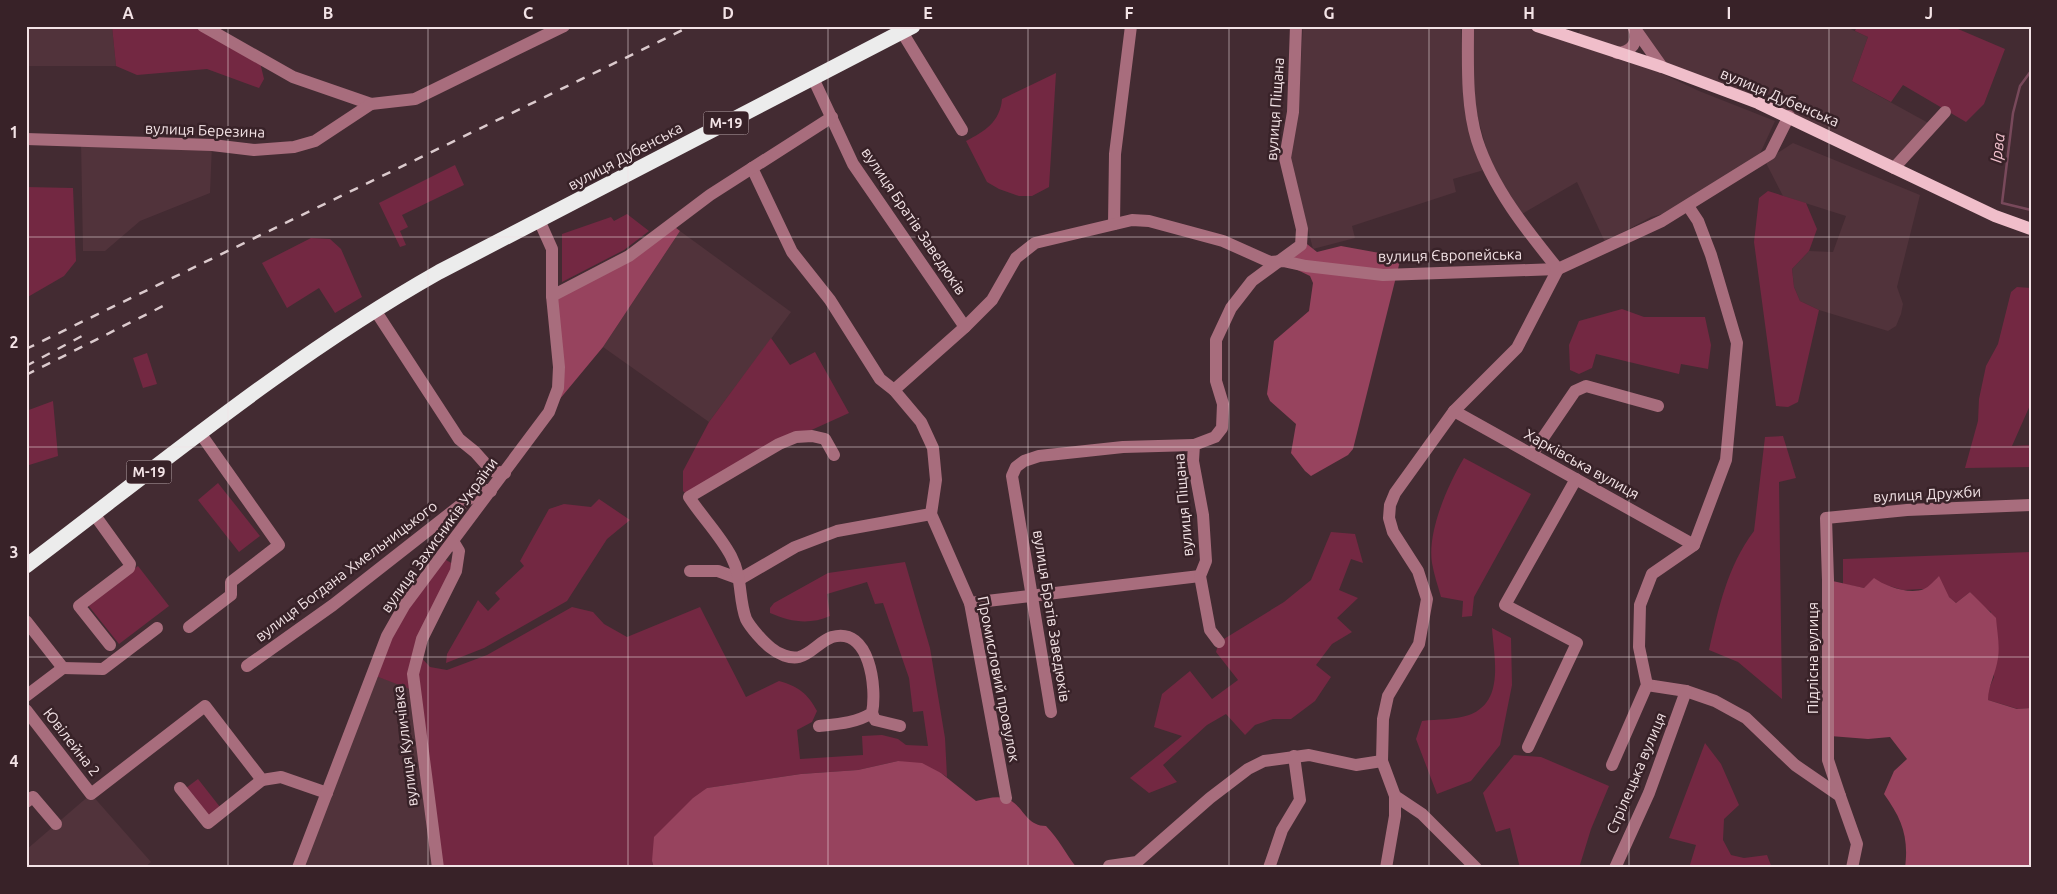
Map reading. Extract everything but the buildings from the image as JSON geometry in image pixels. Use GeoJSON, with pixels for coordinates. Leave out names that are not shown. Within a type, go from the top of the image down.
{"type":"FeatureCollection","features":[{"type":"Feature","properties":{"kind":"highway","name":"вулиця Дубенська"},"geometry":{"type":"LineString","coordinates":[[539,220],[908,29]]}},
{"type":"Feature","properties":{"kind":"highway","name":"М-19"},"geometry":{"type":"LineString","coordinates":[[26,566],[97,518],[200,433],[272,379],[375,310],[439,272],[539,220]]}},
{"type":"Feature","properties":{"kind":"main road","name":"вулиця Дубенська"},"geometry":{"type":"LineString","coordinates":[[1537,26],[1662,67],[1789,116],[1996,216],[2031,229]]}},
{"type":"Feature","properties":{"kind":"street"},"geometry":{"type":"LineString","coordinates":[[203,26],[293,77],[371,104],[415,99],[564,26]]}},
{"type":"Feature","properties":{"kind":"street"},"geometry":{"type":"LineString","coordinates":[[1114,224],[1115,154],[1131,26]]}},
{"type":"Feature","properties":{"kind":"street","name":"вулиця Піщана"},"geometry":{"type":"LineString","coordinates":[[1219,642],[1210,630],[1200,576],[1206,560],[1203,515],[1194,461],[1194,445],[1215,437],[1222,428],[1223,404],[1216,381],[1216,340],[1231,308],[1252,281],[1301,245],[1302,229],[1286,158],[1293,112],[1296,26]]}},
{"type":"Feature","properties":{"kind":"street"},"geometry":{"type":"LineString","coordinates":[[1386,868],[1395,816],[1395,796],[1382,762],[1383,719],[1388,696],[1419,644],[1427,599],[1418,571],[1393,532],[1389,518],[1390,505],[1395,492],[1454,411],[1517,348],[1558,268],[1498,186],[1487,166],[1477,140],[1471,110],[1468,26]]}},
{"type":"Feature","properties":{"kind":"street"},"geometry":{"type":"LineString","coordinates":[[1617,53],[1624,52],[1633,45],[1637,35],[1634,27]]}},
{"type":"Feature","properties":{"kind":"street"},"geometry":{"type":"LineString","coordinates":[[1634,27],[1662,67]]}},
{"type":"Feature","properties":{"kind":"street"},"geometry":{"type":"LineString","coordinates":[[908,29],[962,130]]}},
{"type":"Feature","properties":{"kind":"street","name":"вулиця Братів Заведюків"},"geometry":{"type":"LineString","coordinates":[[813,78],[853,164],[966,327]]}},
{"type":"Feature","properties":{"kind":"street","name":"вулиця Березина"},"geometry":{"type":"LineString","coordinates":[[26,139],[212,146],[254,150],[294,147],[315,140],[371,104]]}},
{"type":"Feature","properties":{"kind":"street"},"geometry":{"type":"LineString","coordinates":[[1894,168],[1945,112]]}},
{"type":"Feature","properties":{"kind":"street","name":"вулиця Європейська"},"geometry":{"type":"LineString","coordinates":[[894,390],[966,327],[992,300],[1016,258],[1035,243],[1132,220],[1149,221],[1223,241],[1270,262],[1283,260],[1306,266],[1383,275],[1558,268],[1662,221],[1770,154],[1789,116]]}},
{"type":"Feature","properties":{"kind":"street"},"geometry":{"type":"LineString","coordinates":[[552,296],[629,256],[710,195],[832,117]]}},
{"type":"Feature","properties":{"kind":"street"},"geometry":{"type":"LineString","coordinates":[[740,579],[795,547],[837,531],[930,514],[936,480],[933,448],[922,422],[894,390],[880,379],[830,300],[792,252],[752,168]]}},
{"type":"Feature","properties":{"kind":"street"},"geometry":{"type":"LineString","coordinates":[[1688,206],[1698,221],[1711,254],[1737,343],[1726,460],[1694,545],[1652,574],[1640,606],[1639,647],[1647,685],[1686,691],[1715,701],[1746,718],[1795,765],[1840,796]]}},
{"type":"Feature","properties":{"kind":"street","name":"вулиця Захисників України"},"geometry":{"type":"LineString","coordinates":[[298,868],[387,636],[404,606],[549,412],[558,388],[559,367],[552,296],[552,249],[539,220]]}},
{"type":"Feature","properties":{"kind":"street"},"geometry":{"type":"LineString","coordinates":[[375,310],[459,439],[475,452],[492,471],[505,472]]}},
{"type":"Feature","properties":{"kind":"street"},"geometry":{"type":"LineString","coordinates":[[1532,454],[1575,391],[1586,386],[1658,406]]}},
{"type":"Feature","properties":{"kind":"street","name":"Харківська вулиця"},"geometry":{"type":"LineString","coordinates":[[1454,411],[1694,545]]}},
{"type":"Feature","properties":{"kind":"street"},"geometry":{"type":"LineString","coordinates":[[188,626],[231,595],[231,582],[279,546],[200,433]]}},
{"type":"Feature","properties":{"kind":"street"},"geometry":{"type":"LineString","coordinates":[[834,455],[824,439],[812,436],[796,437],[779,444],[689,497],[730,555],[740,579],[747,620],[770,648],[786,656],[799,657],[830,637],[844,636],[853,638],[864,651],[871,673],[874,688],[872,714],[875,720],[900,726]]}},
{"type":"Feature","properties":{"kind":"street","name":"вулиця Братів Заведюків"},"geometry":{"type":"LineString","coordinates":[[1051,712],[1012,476],[1016,467],[1024,461],[1039,456],[1123,447],[1194,445]]}},
{"type":"Feature","properties":{"kind":"street"},"geometry":{"type":"LineString","coordinates":[[1528,747],[1577,643],[1505,605],[1576,479]]}},
{"type":"Feature","properties":{"kind":"street","name":"вулиця Богдана Хмельницького"},"geometry":{"type":"LineString","coordinates":[[247,666],[333,605],[467,500],[487,490],[491,491]]}},
{"type":"Feature","properties":{"kind":"street","name":"вулиця Дружби"},"geometry":{"type":"LineString","coordinates":[[1826,518],[1907,510],[2031,505]]}},
{"type":"Feature","properties":{"kind":"street","name":"Промисловий провулок"},"geometry":{"type":"LineString","coordinates":[[930,514],[970,604],[1006,798]]}},
{"type":"Feature","properties":{"kind":"street"},"geometry":{"type":"LineString","coordinates":[[97,518],[130,564],[129,568],[80,606],[110,645]]}},
{"type":"Feature","properties":{"kind":"street","name":"Підлісна вулиця"},"geometry":{"type":"LineString","coordinates":[[1826,518],[1828,760],[1857,844],[1852,868]]}},
{"type":"Feature","properties":{"kind":"street","name":"вулиця Куличівка"},"geometry":{"type":"LineString","coordinates":[[438,868],[413,674],[422,639],[456,571],[458,551],[453,541]]}},
{"type":"Feature","properties":{"kind":"street"},"geometry":{"type":"LineString","coordinates":[[690,571],[718,571],[740,579]]}},
{"type":"Feature","properties":{"kind":"street"},"geometry":{"type":"LineString","coordinates":[[970,604],[1200,576]]}},
{"type":"Feature","properties":{"kind":"street"},"geometry":{"type":"LineString","coordinates":[[26,621],[63,668]]}},
{"type":"Feature","properties":{"kind":"street"},"geometry":{"type":"LineString","coordinates":[[26,696],[63,668],[103,669],[158,628]]}},
{"type":"Feature","properties":{"kind":"street","name":"Стрілецька вулиця"},"geometry":{"type":"LineString","coordinates":[[1612,765],[1647,685]]}},
{"type":"Feature","properties":{"kind":"street","name":"Стрілецька вулиця"},"geometry":{"type":"LineString","coordinates":[[1615,868],[1649,793],[1676,725],[1686,691]]}},
{"type":"Feature","properties":{"kind":"street","name":"Ювілейна 2"},"geometry":{"type":"LineString","coordinates":[[26,710],[91,794],[205,706],[262,780]]}},
{"type":"Feature","properties":{"kind":"street"},"geometry":{"type":"LineString","coordinates":[[819,726],[846,724],[872,714]]}},
{"type":"Feature","properties":{"kind":"street"},"geometry":{"type":"LineString","coordinates":[[1108,866],[1137,862],[1210,798],[1248,769],[1264,761],[1309,755],[1356,765],[1382,762]]}},
{"type":"Feature","properties":{"kind":"street"},"geometry":{"type":"LineString","coordinates":[[1269,868],[1282,830],[1300,800],[1294,756]]}},
{"type":"Feature","properties":{"kind":"street"},"geometry":{"type":"LineString","coordinates":[[180,788],[208,822],[262,780],[281,777],[327,794]]}},
{"type":"Feature","properties":{"kind":"street"},"geometry":{"type":"LineString","coordinates":[[1395,796],[1422,814],[1476,868]]}},
{"type":"Feature","properties":{"kind":"street"},"geometry":{"type":"LineString","coordinates":[[26,802],[33,797],[56,824]]}},
{"type":"Feature","properties":{"kind":"shaded area"},"geometry":{"type":"Polygon","coordinates":[[[26,26],[112,26],[116,66],[26,66],[26,26]]]}},
{"type":"Feature","properties":{"kind":"shaded area"},"geometry":{"type":"Polygon","coordinates":[[[112,26],[203,26],[259,58],[264,79],[259,88],[207,69],[137,75],[116,66],[112,26]]]}},
{"type":"Feature","properties":{"kind":"shaded area"},"geometry":{"type":"Polygon","coordinates":[[[1303,26],[1461,26],[1464,74],[1484,170],[1453,179],[1456,192],[1352,226],[1355,238],[1313,249],[1290,159],[1298,112],[1303,26]]]}},
{"type":"Feature","properties":{"kind":"shaded area"},"geometry":{"type":"Polygon","coordinates":[[[1468,26],[1537,26],[1577,39],[1581,26],[1844,26],[1868,37],[1852,81],[1932,125],[1894,168],[1662,67],[1637,35],[1618,53],[1699,91],[1775,121],[1758,158],[1670,212],[1651,217],[1605,242],[1577,182],[1522,214],[1488,155],[1476,111],[1468,26]]]}},
{"type":"Feature","properties":{"kind":"shaded area"},"geometry":{"type":"Polygon","coordinates":[[[1857,26],[1951,26],[2005,49],[1984,104],[1966,122],[1903,85],[1891,102],[1852,81],[1868,37],[1855,31],[1857,26]]]}},
{"type":"Feature","properties":{"kind":"shaded area"},"geometry":{"type":"Polygon","coordinates":[[[1056,73],[1049,187],[1032,196],[1019,196],[999,189],[987,182],[966,141],[995,120],[1001,107],[1002,99],[1056,73]]]}},
{"type":"Feature","properties":{"kind":"shaded area"},"geometry":{"type":"Polygon","coordinates":[[[81,141],[212,145],[210,193],[140,221],[105,251],[83,251],[81,141]]]}},
{"type":"Feature","properties":{"kind":"shaded area"},"geometry":{"type":"Polygon","coordinates":[[[1793,143],[1920,195],[1897,287],[1903,304],[1901,314],[1896,326],[1888,331],[1819,310],[1800,301],[1794,287],[1792,269],[1809,251],[1833,252],[1846,216],[1783,196],[1765,161],[1793,143]]]}},
{"type":"Feature","properties":{"kind":"shaded area"},"geometry":{"type":"Polygon","coordinates":[[[455,165],[464,185],[402,215],[408,227],[400,231],[406,245],[400,247],[379,203],[455,165]]]}},
{"type":"Feature","properties":{"kind":"shaded area"},"geometry":{"type":"Polygon","coordinates":[[[26,187],[73,188],[76,261],[64,276],[26,298],[26,187]]]}},
{"type":"Feature","properties":{"kind":"shaded area"},"geometry":{"type":"Polygon","coordinates":[[[1768,191],[1806,203],[1817,229],[1809,251],[1792,269],[1794,287],[1800,301],[1819,310],[1798,402],[1788,407],[1776,406],[1754,242],[1759,198],[1768,191]]]}},
{"type":"Feature","properties":{"kind":"shaded area"},"geometry":{"type":"Polygon","coordinates":[[[627,214],[649,231],[624,250],[562,282],[562,234],[611,217],[614,221],[627,214]]]}},
{"type":"Feature","properties":{"kind":"shaded area"},"geometry":{"type":"Polygon","coordinates":[[[671,224],[680,231],[603,347],[549,412],[558,388],[552,296],[671,224]]]}},
{"type":"Feature","properties":{"kind":"shaded area"},"geometry":{"type":"Polygon","coordinates":[[[680,231],[791,312],[709,422],[603,347],[680,231]]]}},
{"type":"Feature","properties":{"kind":"shaded area"},"geometry":{"type":"Polygon","coordinates":[[[311,238],[330,239],[341,249],[362,297],[335,313],[319,288],[287,308],[262,263],[311,238]]]}},
{"type":"Feature","properties":{"kind":"shaded area"},"geometry":{"type":"Polygon","coordinates":[[[1307,244],[1317,252],[1341,246],[1396,256],[1400,261],[1353,449],[1348,455],[1311,476],[1291,453],[1296,424],[1270,401],[1267,394],[1274,341],[1309,311],[1313,283],[1310,276],[1281,262],[1307,244]]]}},
{"type":"Feature","properties":{"kind":"shaded area"},"geometry":{"type":"Polygon","coordinates":[[[2017,287],[2031,288],[2031,403],[2012,446],[2031,445],[2031,467],[1965,468],[1978,421],[1979,399],[1986,366],[1998,344],[2011,292],[2017,287]]]}},
{"type":"Feature","properties":{"kind":"shaded area"},"geometry":{"type":"Polygon","coordinates":[[[1622,309],[1644,317],[1705,317],[1711,345],[1708,369],[1681,364],[1679,374],[1596,354],[1592,368],[1579,374],[1570,370],[1569,345],[1579,321],[1622,309]]]}},
{"type":"Feature","properties":{"kind":"shaded area"},"geometry":{"type":"Polygon","coordinates":[[[771,338],[790,365],[815,352],[849,413],[796,437],[689,497],[683,491],[683,471],[709,422],[771,338]]]}},
{"type":"Feature","properties":{"kind":"shaded area"},"geometry":{"type":"Polygon","coordinates":[[[147,353],[157,384],[143,388],[133,358],[147,353]]]}},
{"type":"Feature","properties":{"kind":"shaded area"},"geometry":{"type":"Polygon","coordinates":[[[53,401],[58,456],[26,466],[26,411],[53,401]]]}},
{"type":"Feature","properties":{"kind":"shaded area"},"geometry":{"type":"Polygon","coordinates":[[[1783,436],[1796,478],[1779,482],[1782,699],[1738,662],[1709,650],[1725,588],[1737,559],[1754,531],[1765,437],[1783,436]]]}},
{"type":"Feature","properties":{"kind":"shaded area"},"geometry":{"type":"Polygon","coordinates":[[[1464,458],[1531,494],[1474,597],[1472,616],[1462,617],[1463,601],[1441,597],[1432,563],[1431,551],[1440,509],[1464,458]]]}},
{"type":"Feature","properties":{"kind":"shaded area"},"geometry":{"type":"Polygon","coordinates":[[[218,483],[260,536],[239,552],[198,500],[218,483]]]}},
{"type":"Feature","properties":{"kind":"shaded area"},"geometry":{"type":"Polygon","coordinates":[[[599,499],[630,520],[607,539],[567,601],[484,648],[446,663],[447,654],[478,600],[488,611],[500,599],[495,593],[524,566],[520,561],[549,509],[564,504],[591,507],[599,499]]]}},
{"type":"Feature","properties":{"kind":"shaded area"},"geometry":{"type":"Polygon","coordinates":[[[1331,532],[1355,534],[1363,563],[1351,559],[1339,590],[1358,598],[1337,618],[1352,632],[1332,644],[1316,665],[1331,677],[1315,701],[1291,719],[1273,719],[1255,725],[1245,735],[1226,714],[1207,725],[1163,765],[1177,782],[1149,793],[1130,778],[1182,736],[1154,727],[1162,694],[1190,671],[1212,699],[1238,680],[1216,652],[1219,642],[1284,602],[1311,580],[1331,532]]]}},
{"type":"Feature","properties":{"kind":"shaded area"},"geometry":{"type":"Polygon","coordinates":[[[2031,552],[2031,708],[2018,709],[1988,700],[1988,691],[1994,677],[1991,612],[1980,604],[1970,592],[1956,603],[1949,597],[1924,589],[1903,590],[1882,584],[1864,588],[1843,584],[1843,559],[2031,552]]]}},
{"type":"Feature","properties":{"kind":"shaded area"},"geometry":{"type":"Polygon","coordinates":[[[441,557],[453,564],[418,654],[430,667],[447,670],[487,655],[572,607],[593,612],[604,624],[627,637],[700,607],[746,697],[779,681],[792,685],[806,695],[814,705],[817,711],[812,722],[797,730],[800,759],[863,755],[862,736],[882,735],[898,739],[906,745],[928,746],[923,711],[913,712],[909,678],[883,603],[875,604],[867,582],[827,594],[830,616],[822,619],[800,621],[785,619],[770,613],[770,608],[774,603],[828,573],[905,562],[930,648],[945,738],[947,777],[941,773],[898,761],[858,770],[801,774],[707,788],[652,861],[654,868],[438,868],[415,691],[373,675],[387,636],[441,557]]]}},
{"type":"Feature","properties":{"kind":"shaded area"},"geometry":{"type":"Polygon","coordinates":[[[138,566],[169,606],[119,644],[88,605],[138,566]]]}},
{"type":"Feature","properties":{"kind":"shaded area"},"geometry":{"type":"Polygon","coordinates":[[[1939,576],[1949,597],[1956,603],[1970,592],[1996,618],[1999,653],[1988,700],[2017,709],[2031,708],[2031,868],[1905,868],[1906,847],[1903,829],[1900,820],[1884,794],[1894,771],[1907,759],[1890,737],[1868,739],[1830,736],[1828,580],[1864,588],[1874,578],[1891,587],[1918,591],[1926,588],[1939,576]]]}},
{"type":"Feature","properties":{"kind":"shaded area"},"geometry":{"type":"Polygon","coordinates":[[[1492,628],[1511,638],[1512,685],[1500,745],[1471,781],[1437,794],[1416,739],[1422,721],[1464,717],[1480,709],[1488,700],[1493,690],[1495,678],[1492,628]]]}},
{"type":"Feature","properties":{"kind":"shaded area"},"geometry":{"type":"Polygon","coordinates":[[[373,675],[415,690],[439,868],[303,868],[373,675]]]}},
{"type":"Feature","properties":{"kind":"shaded area"},"geometry":{"type":"Polygon","coordinates":[[[1705,743],[1721,764],[1739,805],[1724,819],[1723,840],[1731,855],[1744,858],[1767,855],[1772,868],[1689,868],[1696,845],[1669,838],[1705,743]]]}},
{"type":"Feature","properties":{"kind":"shaded area"},"geometry":{"type":"Polygon","coordinates":[[[1514,755],[1541,757],[1609,786],[1591,829],[1579,868],[1520,868],[1510,828],[1496,832],[1483,793],[1514,755]]]}},
{"type":"Feature","properties":{"kind":"shaded area"},"geometry":{"type":"Polygon","coordinates":[[[898,761],[922,763],[941,773],[976,801],[997,797],[1010,800],[1033,822],[1046,826],[1077,868],[654,868],[652,861],[654,837],[693,798],[707,788],[801,774],[858,770],[898,761]]]}},
{"type":"Feature","properties":{"kind":"shaded area"},"geometry":{"type":"Polygon","coordinates":[[[198,779],[220,807],[208,816],[186,788],[198,779]]]}},
{"type":"Feature","properties":{"kind":"shaded area"},"geometry":{"type":"Polygon","coordinates":[[[91,794],[151,862],[144,868],[26,868],[26,850],[91,794]]]}},
{"type":"Feature","properties":{"kind":"waterway","name":"Ірва"},"geometry":{"type":"LineString","coordinates":[[2031,71],[2020,86],[2013,113],[2002,203],[2031,210]]}},
{"type":"Feature","properties":{"kind":"railway"},"geometry":{"type":"LineString","coordinates":[[26,349],[691,26]]}},
{"type":"Feature","properties":{"kind":"railway"},"geometry":{"type":"LineString","coordinates":[[26,375],[169,303]]}},
{"type":"Feature","properties":{"kind":"railway"},"geometry":{"type":"LineString","coordinates":[[26,366],[82,336]]}}]}
